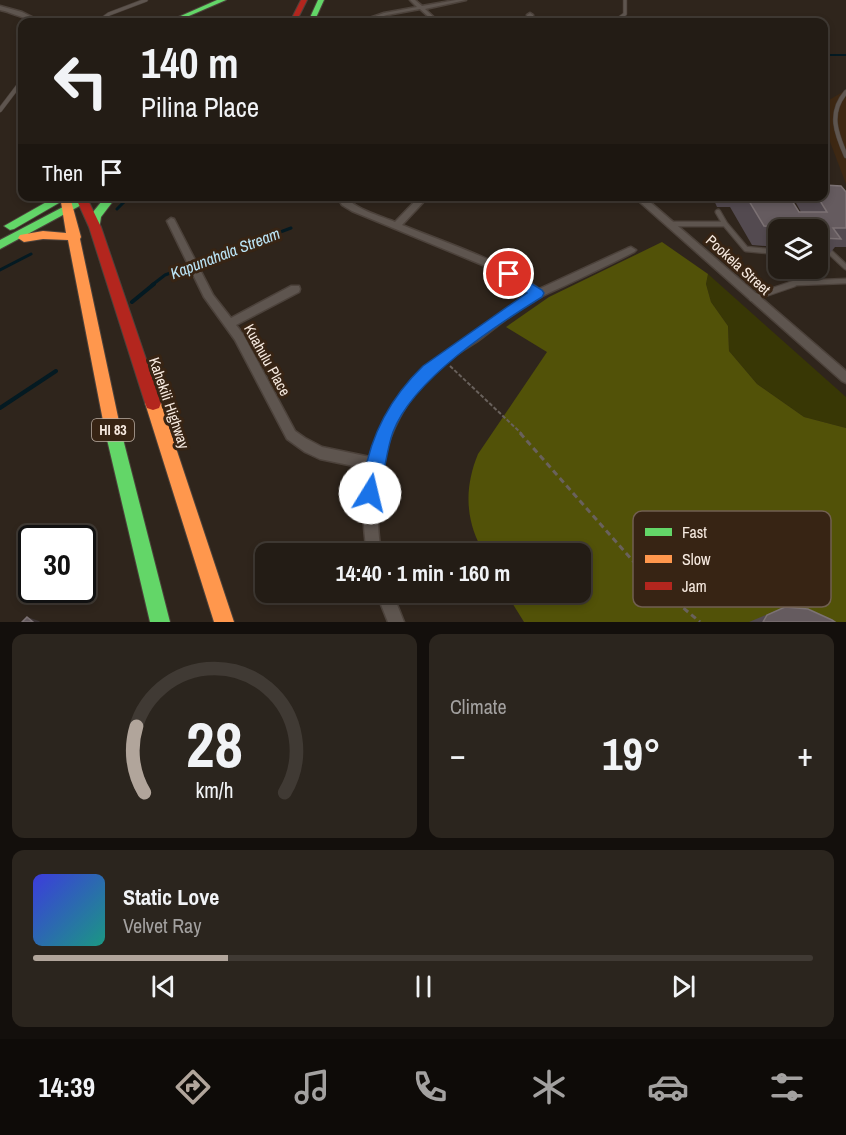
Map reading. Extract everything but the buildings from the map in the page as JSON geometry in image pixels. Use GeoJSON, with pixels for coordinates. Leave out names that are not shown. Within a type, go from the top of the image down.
{"type":"FeatureCollection","features":[{"type":"Feature","properties":{"kind":"main road"},"geometry":{"type":"LineString","coordinates":[[180,18],[223,0]]}},
{"type":"Feature","properties":{"kind":"main road"},"geometry":{"type":"LineString","coordinates":[[295,18],[304,0]]}},
{"type":"Feature","properties":{"kind":"main road"},"geometry":{"type":"LineString","coordinates":[[313,18],[321,0]]}},
{"type":"Feature","properties":{"kind":"main road"},"geometry":{"type":"LineString","coordinates":[[0,231],[64,201]]}},
{"type":"Feature","properties":{"kind":"main road"},"geometry":{"type":"LineString","coordinates":[[0,246],[65,201]]}},
{"type":"Feature","properties":{"kind":"main road"},"geometry":{"type":"LineString","coordinates":[[0,246],[36,235],[75,237],[66,201]]}},
{"type":"Feature","properties":{"kind":"main road","name":"Kahekili Highway"},"geometry":{"type":"LineString","coordinates":[[86,201],[224,622]]}},
{"type":"Feature","properties":{"kind":"main road"},"geometry":{"type":"LineString","coordinates":[[94,227],[95,217],[108,201]]}},
{"type":"Feature","properties":{"kind":"main road","name":"HI 83"},"geometry":{"type":"LineString","coordinates":[[75,237],[96,353],[129,503],[160,622]]}},
{"type":"Feature","properties":{"kind":"street"},"geometry":{"type":"LineString","coordinates":[[412,0],[433,18]]}},
{"type":"Feature","properties":{"kind":"street"},"geometry":{"type":"LineString","coordinates":[[374,18],[464,0]]}},
{"type":"Feature","properties":{"kind":"street"},"geometry":{"type":"LineString","coordinates":[[0,8],[31,18]]}},
{"type":"Feature","properties":{"kind":"street"},"geometry":{"type":"LineString","coordinates":[[345,201],[349,206],[493,266],[537,293]]}},
{"type":"Feature","properties":{"kind":"street"},"geometry":{"type":"LineString","coordinates":[[396,226],[420,201]]}},
{"type":"Feature","properties":{"kind":"street","name":"Pookela Street"},"geometry":{"type":"LineString","coordinates":[[643,201],[846,378]]}},
{"type":"Feature","properties":{"kind":"street","name":"Kuahulu Place"},"geometry":{"type":"LineString","coordinates":[[171,221],[209,297],[247,351],[284,426],[291,435],[310,450],[321,454],[375,464]]}},
{"type":"Feature","properties":{"kind":"street"},"geometry":{"type":"LineString","coordinates":[[373,543],[369,517],[375,464],[385,431],[404,397],[428,370],[513,308],[537,293],[631,250]]}},
{"type":"Feature","properties":{"kind":"street"},"geometry":{"type":"LineString","coordinates":[[229,324],[295,289]]}},
{"type":"Feature","properties":{"kind":"street"},"geometry":{"type":"LineString","coordinates":[[388,603],[396,622]]}},
{"type":"Feature","properties":{"kind":"lane"},"geometry":{"type":"LineString","coordinates":[[104,18],[146,0]]}},
{"type":"Feature","properties":{"kind":"lane"},"geometry":{"type":"LineString","coordinates":[[620,18],[625,14],[625,0]]}},
{"type":"Feature","properties":{"kind":"lane"},"geometry":{"type":"LineString","coordinates":[[0,110],[18,86]]}},
{"type":"Feature","properties":{"kind":"lane"},"geometry":{"type":"LineString","coordinates":[[846,92],[836,104],[833,120],[846,156]]}},
{"type":"Feature","properties":{"kind":"lane"},"geometry":{"type":"LineString","coordinates":[[718,212],[740,247],[748,251],[768,252]]}},
{"type":"Feature","properties":{"kind":"lane"},"geometry":{"type":"LineString","coordinates":[[670,224],[725,224]]}},
{"type":"Feature","properties":{"kind":"lane"},"geometry":{"type":"LineString","coordinates":[[828,253],[831,253],[846,267]]}},
{"type":"Feature","properties":{"kind":"lane"},"geometry":{"type":"LineString","coordinates":[[752,298],[796,283],[846,281]]}},
{"type":"Feature","properties":{"kind":"path"},"geometry":{"type":"LineString","coordinates":[[443,359],[509,420],[633,561]]}},
{"type":"Feature","properties":{"kind":"path"},"geometry":{"type":"LineString","coordinates":[[682,607],[700,622]]}},
{"type":"Feature","properties":{"kind":"shaded area"},"geometry":{"type":"Polygon","coordinates":[[[846,90],[846,184],[828,137],[828,101],[846,90]]]}},
{"type":"Feature","properties":{"kind":"shaded area"},"geometry":{"type":"Polygon","coordinates":[[[662,242],[708,274],[706,284],[711,302],[728,326],[729,351],[757,384],[804,417],[846,428],[846,622],[524,622],[512,603],[591,603],[591,543],[479,543],[473,529],[469,492],[470,479],[478,454],[547,352],[506,327],[549,297],[662,242]]]}},
{"type":"Feature","properties":{"kind":"shaded area"},"geometry":{"type":"Polygon","coordinates":[[[708,274],[846,397],[846,428],[804,417],[757,384],[729,351],[728,326],[711,302],[706,284],[708,274]]]}},
{"type":"Feature","properties":{"kind":"waterway","name":"Kapunahala Stream"},"geometry":{"type":"LineString","coordinates":[[828,55],[846,55]]}},
{"type":"Feature","properties":{"kind":"waterway"},"geometry":{"type":"LineString","coordinates":[[117,209],[125,201]]}},
{"type":"Feature","properties":{"kind":"waterway","name":"Kapunahala Stream"},"geometry":{"type":"LineString","coordinates":[[152,285],[165,275],[291,228]]}},
{"type":"Feature","properties":{"kind":"waterway"},"geometry":{"type":"LineString","coordinates":[[0,270],[31,254]]}},
{"type":"Feature","properties":{"kind":"waterway","name":"Kapunahala Stream"},"geometry":{"type":"LineString","coordinates":[[132,302],[154,284]]}},
{"type":"Feature","properties":{"kind":"waterway","name":"Kapunahala Stream"},"geometry":{"type":"LineString","coordinates":[[0,408],[56,371]]}},
{"type":"Feature","properties":{"kind":"traffic: fast"},"geometry":{"type":"LineString","coordinates":[[180,18],[223,0]]}},
{"type":"Feature","properties":{"kind":"traffic: fast"},"geometry":{"type":"LineString","coordinates":[[313,18],[321,0]]}},
{"type":"Feature","properties":{"kind":"traffic: fast"},"geometry":{"type":"LineString","coordinates":[[10,226],[57,201]]}},
{"type":"Feature","properties":{"kind":"traffic: fast"},"geometry":{"type":"LineString","coordinates":[[0,245],[84,201]]}},
{"type":"Feature","properties":{"kind":"traffic: fast"},"geometry":{"type":"LineString","coordinates":[[95,227],[95,217],[108,201]]}},
{"type":"Feature","properties":{"kind":"traffic: fast"},"geometry":{"type":"LineString","coordinates":[[113,431],[160,622]]}},
{"type":"Feature","properties":{"kind":"traffic: slow"},"geometry":{"type":"LineString","coordinates":[[66,201],[113,431]]}},
{"type":"Feature","properties":{"kind":"traffic: slow"},"geometry":{"type":"LineString","coordinates":[[24,238],[43,235],[75,237]]}},
{"type":"Feature","properties":{"kind":"traffic: slow"},"geometry":{"type":"LineString","coordinates":[[153,403],[224,622]]}},
{"type":"Feature","properties":{"kind":"traffic: jam"},"geometry":{"type":"LineString","coordinates":[[295,18],[304,0]]}},
{"type":"Feature","properties":{"kind":"traffic: jam"},"geometry":{"type":"LineString","coordinates":[[82,201],[95,227],[153,403]]}},
{"type":"Feature","properties":{"kind":"route"},"geometry":{"type":"LineString","coordinates":[[370,493],[378,450],[385,431],[404,397],[428,370],[537,293],[509,274]]}}]}
